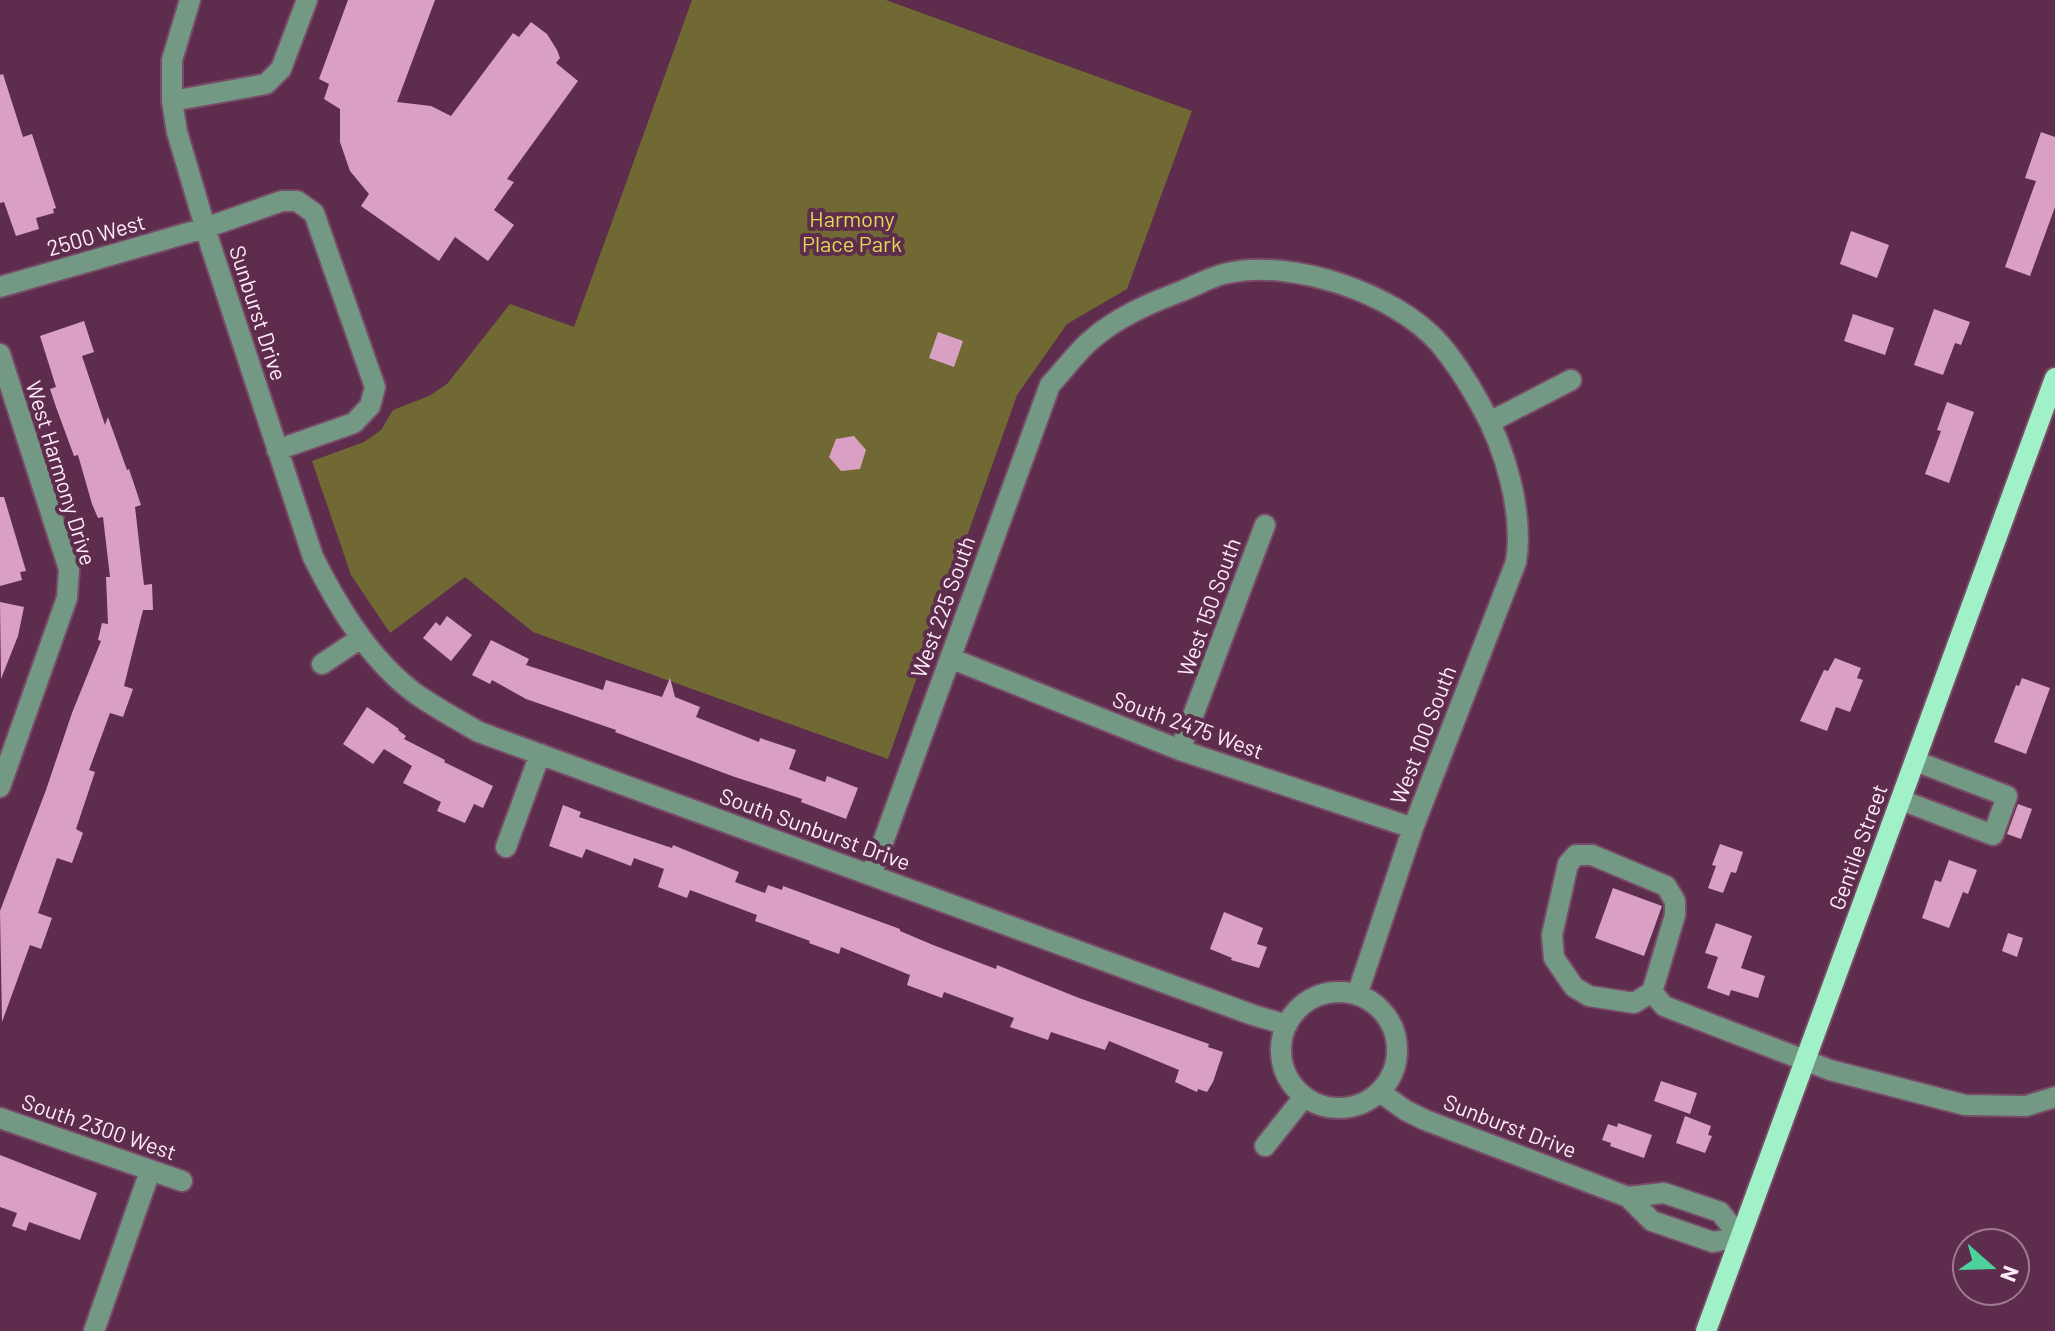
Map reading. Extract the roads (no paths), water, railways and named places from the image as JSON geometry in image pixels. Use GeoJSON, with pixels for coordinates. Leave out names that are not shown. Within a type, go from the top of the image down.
{"type":"FeatureCollection","features":[{"type":"Feature","properties":{"kind":"main road","name":"Gentile Street"},"geometry":{"type":"LineString","coordinates":[[1706,1331],[2055,378]]}},
{"type":"Feature","properties":{"kind":"street","name":"Sunburst Drive"},"geometry":{"type":"LineString","coordinates":[[190,0],[172,60],[172,101],[177,132],[205,228],[313,557],[328,588],[358,634]]}},
{"type":"Feature","properties":{"kind":"street"},"geometry":{"type":"LineString","coordinates":[[172,101],[266,84],[281,69],[307,0]]}},
{"type":"Feature","properties":{"kind":"street","name":"2500 West"},"geometry":{"type":"LineString","coordinates":[[0,287],[205,228],[282,201],[297,201],[314,213],[375,387],[370,406],[354,423],[277,450]]}},
{"type":"Feature","properties":{"kind":"street","name":"West 225 South"},"geometry":{"type":"LineString","coordinates":[[871,875],[1050,385],[1090,341],[1113,323],[1167,296],[1226,273],[1280,269],[1334,281],[1399,311],[1422,327],[1440,344],[1468,383],[1490,422]]}},
{"type":"Feature","properties":{"kind":"street","name":"West Harmony Drive"},"geometry":{"type":"LineString","coordinates":[[0,354],[69,569],[67,598],[0,787]]}},
{"type":"Feature","properties":{"kind":"street"},"geometry":{"type":"LineString","coordinates":[[1490,422],[1571,380]]}},
{"type":"Feature","properties":{"kind":"street","name":"West 100 South"},"geometry":{"type":"LineString","coordinates":[[1357,995],[1413,828],[1516,562],[1519,545],[1506,463],[1490,422]]}},
{"type":"Feature","properties":{"kind":"street","name":"West 150 South"},"geometry":{"type":"LineString","coordinates":[[1180,750],[1265,525]]}},
{"type":"Feature","properties":{"kind":"street"},"geometry":{"type":"LineString","coordinates":[[322,664],[358,634]]}},
{"type":"Feature","properties":{"kind":"street","name":"South Sunburst Drive"},"geometry":{"type":"LineString","coordinates":[[358,634],[379,660],[414,692],[479,732],[1287,1025]]}},
{"type":"Feature","properties":{"kind":"street","name":"South 2475 West"},"geometry":{"type":"LineString","coordinates":[[950,658],[1180,750],[1413,828]]}},
{"type":"Feature","properties":{"kind":"street"},"geometry":{"type":"LineString","coordinates":[[506,847],[540,754]]}},
{"type":"Feature","properties":{"kind":"street"},"geometry":{"type":"LineString","coordinates":[[1901,800],[1993,835],[2007,796],[1915,761]]}},
{"type":"Feature","properties":{"kind":"street"},"geometry":{"type":"LineString","coordinates":[[1576,855],[1592,855],[1666,886],[1675,901],[1675,915],[1652,992],[1634,1003],[1589,996],[1574,987],[1554,958],[1552,935],[1568,864],[1576,855]]}},
{"type":"Feature","properties":{"kind":"street"},"geometry":{"type":"LineString","coordinates":[[1341,992],[1357,995],[1374,1004],[1388,1018],[1396,1037],[1397,1057],[1392,1076],[1380,1092],[1367,1102],[1343,1108],[1318,1105],[1304,1097],[1290,1082],[1283,1064],[1282,1044],[1287,1025],[1297,1011],[1324,994],[1341,992]]}},
{"type":"Feature","properties":{"kind":"street"},"geometry":{"type":"LineString","coordinates":[[1652,992],[1664,1006],[1830,1070],[1965,1105],[2026,1106],[2055,1097]]}},
{"type":"Feature","properties":{"kind":"street","name":"Sunburst Drive"},"geometry":{"type":"LineString","coordinates":[[1380,1092],[1425,1120],[1628,1197],[1652,1221],[1713,1242],[1740,1237],[1723,1213],[1664,1193],[1628,1197]]}},
{"type":"Feature","properties":{"kind":"street"},"geometry":{"type":"LineString","coordinates":[[1265,1146],[1304,1097]]}},
{"type":"Feature","properties":{"kind":"street","name":"South 2300 West"},"geometry":{"type":"LineString","coordinates":[[0,1118],[182,1181]]}},
{"type":"Feature","properties":{"kind":"street"},"geometry":{"type":"LineString","coordinates":[[94,1331],[150,1171]]}},
{"type":"Feature","properties":{"kind":"park label","name":"Harmony Place Park"},"geometry":{"type":"Point","coordinates":[852,232]}}]}
